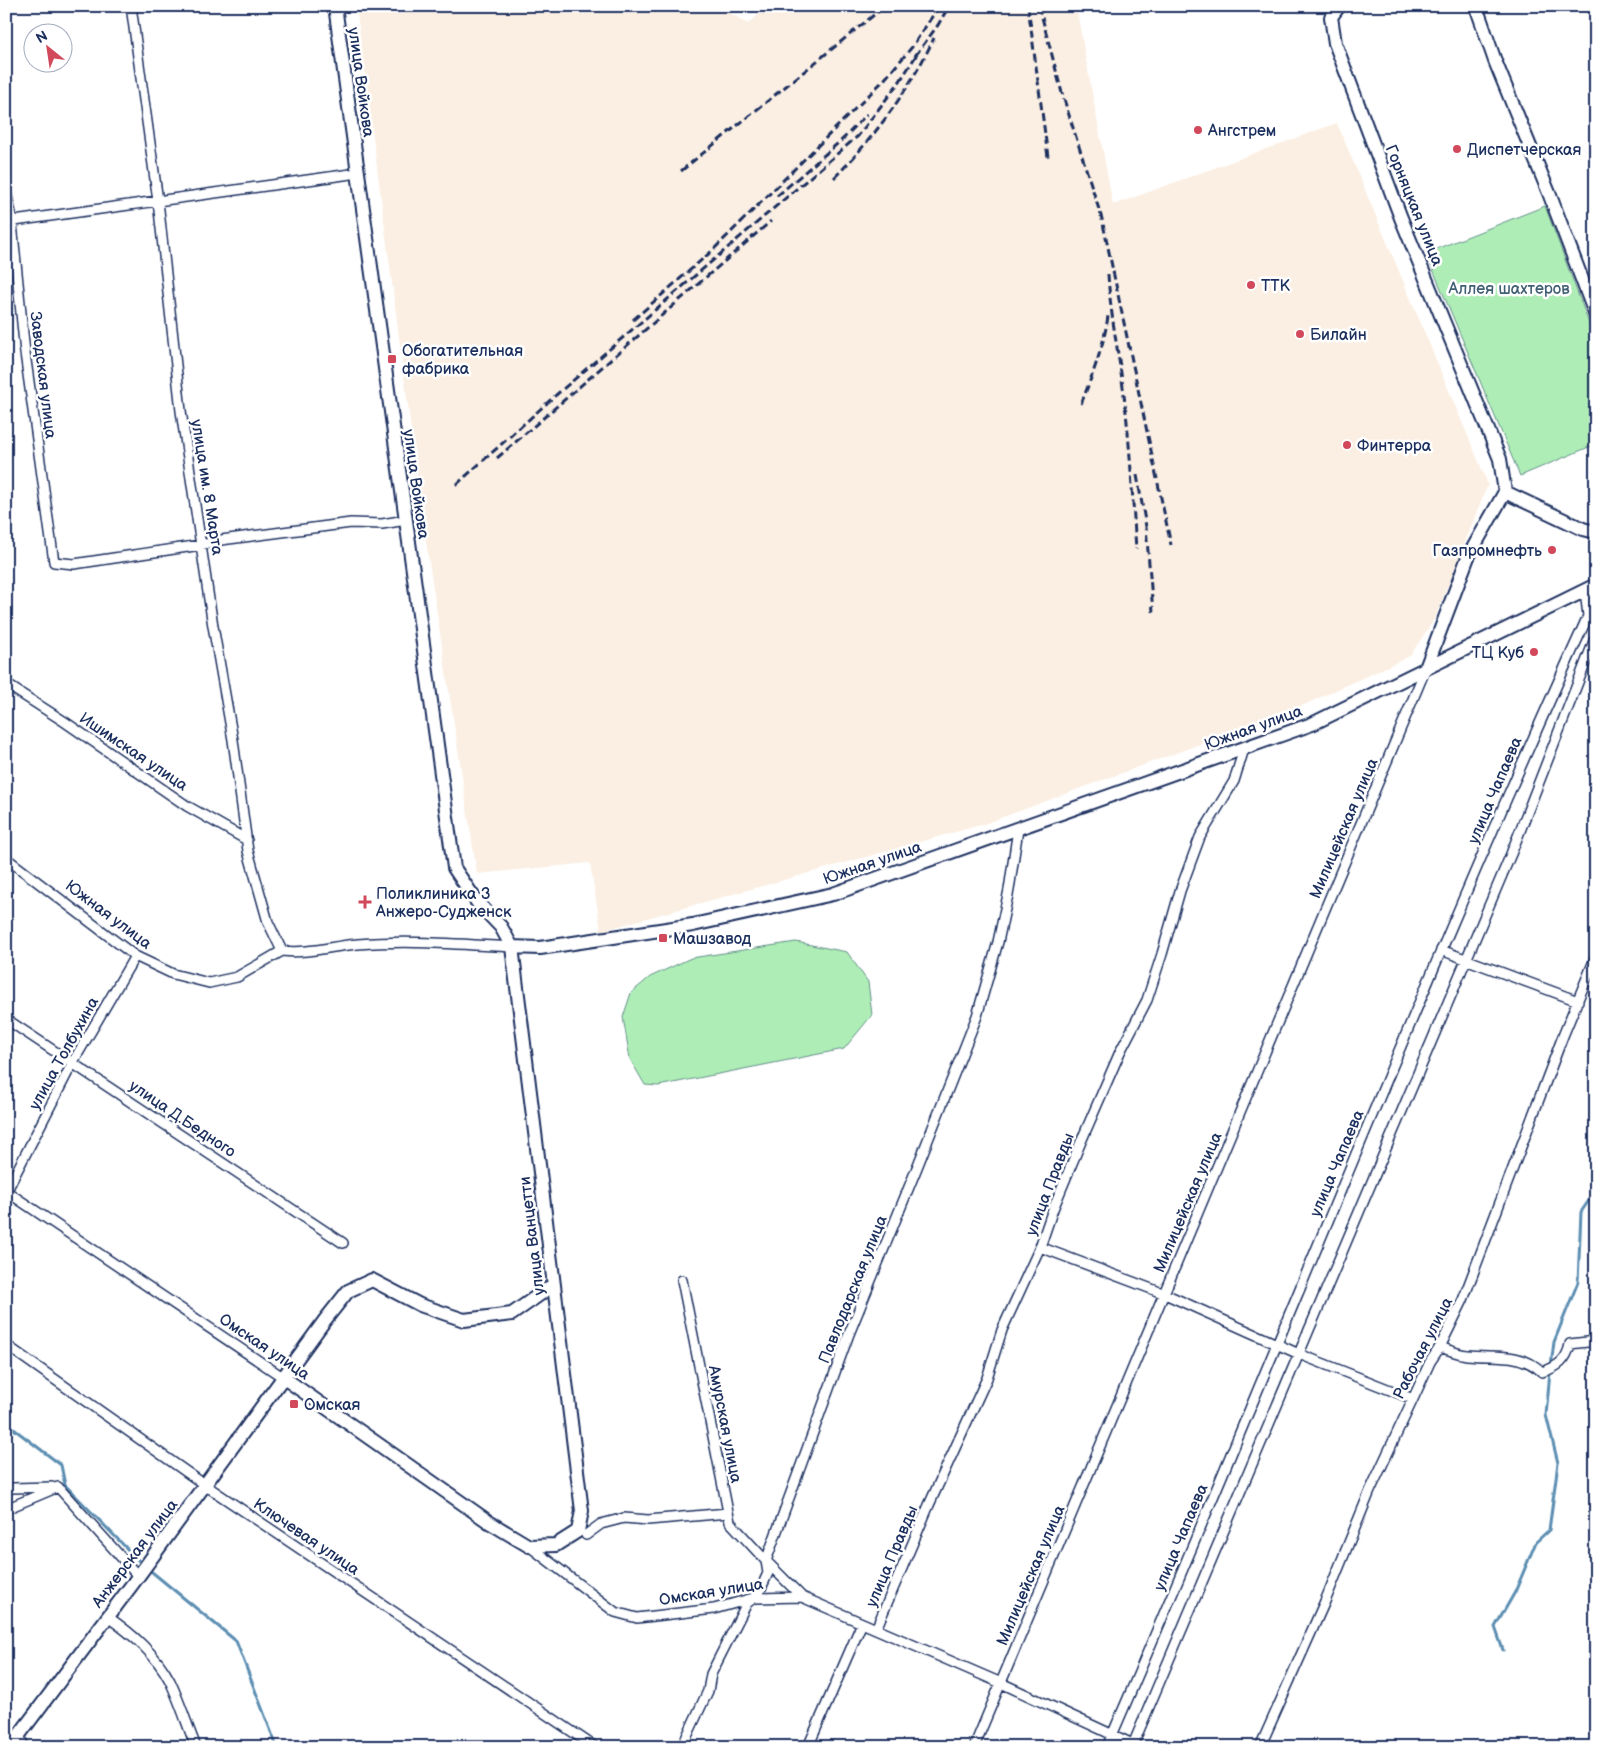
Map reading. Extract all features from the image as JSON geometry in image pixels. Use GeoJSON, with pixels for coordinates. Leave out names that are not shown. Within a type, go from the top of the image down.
{"type":"FeatureCollection","features":[{"type":"Feature","properties":{"kind":"street","name":"улица им. 8 Марта"},"geometry":{"type":"LineString","coordinates":[[131,6],[158,201],[181,411],[213,626],[233,740],[248,851],[268,922],[282,950]]}},
{"type":"Feature","properties":{"kind":"street","name":"улица Войкова"},"geometry":{"type":"LineString","coordinates":[[335,6],[454,868],[477,902],[501,927],[512,947]]}},
{"type":"Feature","properties":{"kind":"street","name":"Горняцкая улица"},"geometry":{"type":"LineString","coordinates":[[1339,6],[1331,17],[1336,43],[1401,218],[1500,459],[1505,492]]}},
{"type":"Feature","properties":{"kind":"street"},"geometry":{"type":"LineString","coordinates":[[1476,6],[1495,61],[1549,193],[1596,316]]}},
{"type":"Feature","properties":{"kind":"street"},"geometry":{"type":"LineString","coordinates":[[9,222],[358,173]]}},
{"type":"Feature","properties":{"kind":"street","name":"Заводская улица"},"geometry":{"type":"LineString","coordinates":[[6,192],[25,353],[54,562],[74,564],[201,545]]}},
{"type":"Feature","properties":{"kind":"street"},"geometry":{"type":"LineString","coordinates":[[1426,668],[1468,557],[1505,492],[1583,529],[1596,532]]}},
{"type":"Feature","properties":{"kind":"street"},"geometry":{"type":"LineString","coordinates":[[201,545],[221,540],[351,523],[382,524],[406,520]]}},
{"type":"Feature","properties":{"kind":"street","name":"Южная улица"},"geometry":{"type":"LineString","coordinates":[[6,858],[135,956],[173,974],[209,983],[237,977],[282,950],[298,952],[359,944],[404,942],[540,948],[693,925],[833,894],[1312,724],[1590,588]]}},
{"type":"Feature","properties":{"kind":"street","name":"улица Чапаева"},"geometry":{"type":"LineString","coordinates":[[1107,1747],[1441,950],[1523,759],[1588,616],[1590,588]]}},
{"type":"Feature","properties":{"kind":"street"},"geometry":{"type":"LineString","coordinates":[[802,1597],[1001,1683],[1135,1746],[1467,960],[1511,854],[1596,636]]}},
{"type":"Feature","properties":{"kind":"street","name":"Милицейская улица"},"geometry":{"type":"LineString","coordinates":[[974,1747],[1426,668]]}},
{"type":"Feature","properties":{"kind":"street","name":"Ишимская улица"},"geometry":{"type":"LineString","coordinates":[[6,684],[187,806],[247,840]]}},
{"type":"Feature","properties":{"kind":"street","name":"улица Правды"},"geometry":{"type":"LineString","coordinates":[[876,1629],[986,1378],[1002,1330],[1040,1247],[1053,1209],[1120,1052],[1147,1000],[1180,891],[1200,837],[1234,781],[1244,748]]}},
{"type":"Feature","properties":{"kind":"street","name":"Павлодарская улица"},"geometry":{"type":"LineString","coordinates":[[682,1747],[708,1691],[711,1674],[748,1603],[758,1595],[768,1573],[766,1561],[849,1334],[977,1016],[1010,890],[1018,829]]}},
{"type":"Feature","properties":{"kind":"street","name":"улица Ванцетти"},"geometry":{"type":"LineString","coordinates":[[512,947],[582,1511],[578,1530],[556,1545],[529,1546]]}},
{"type":"Feature","properties":{"kind":"street"},"geometry":{"type":"LineString","coordinates":[[1441,950],[1578,1001]]}},
{"type":"Feature","properties":{"kind":"street","name":"улица Толбухина"},"geometry":{"type":"LineString","coordinates":[[6,1192],[73,1062],[135,956]]}},
{"type":"Feature","properties":{"kind":"street","name":"Рабочая улица"},"geometry":{"type":"LineString","coordinates":[[1260,1747],[1326,1599],[1370,1491],[1430,1362],[1440,1347],[1463,1300],[1596,956]]}},
{"type":"Feature","properties":{"kind":"street","name":"улица Д.Бедного"},"geometry":{"type":"LineString","coordinates":[[6,1019],[343,1243]]}},
{"type":"Feature","properties":{"kind":"street","name":"Омская улица"},"geometry":{"type":"LineString","coordinates":[[6,1192],[284,1378],[489,1522],[529,1546],[615,1612],[637,1618],[714,1609],[754,1598],[802,1597]]}},
{"type":"Feature","properties":{"kind":"street"},"geometry":{"type":"LineString","coordinates":[[1040,1247],[1165,1294],[1299,1354],[1412,1399]]}},
{"type":"Feature","properties":{"kind":"street","name":"Анжерская улица"},"geometry":{"type":"LineString","coordinates":[[10,1747],[21,1741],[108,1617],[348,1291],[372,1280],[420,1305],[464,1320],[512,1314],[554,1285]]}},
{"type":"Feature","properties":{"kind":"street","name":"Амурская улица"},"geometry":{"type":"LineString","coordinates":[[682,1280],[730,1522],[802,1597]]}},
{"type":"Feature","properties":{"kind":"street"},"geometry":{"type":"LineString","coordinates":[[1440,1347],[1466,1355],[1502,1355],[1532,1362],[1542,1372],[1554,1368],[1568,1355],[1570,1344],[1596,1341]]}},
{"type":"Feature","properties":{"kind":"street","name":"Ключевая улица"},"geometry":{"type":"LineString","coordinates":[[6,1345],[205,1486],[595,1747]]}},
{"type":"Feature","properties":{"kind":"street"},"geometry":{"type":"LineString","coordinates":[[6,1509],[58,1487]]}},
{"type":"Feature","properties":{"kind":"street"},"geometry":{"type":"LineString","coordinates":[[6,1490],[12,1488],[58,1487],[138,1576]]}},
{"type":"Feature","properties":{"kind":"street"},"geometry":{"type":"LineString","coordinates":[[586,1535],[601,1524],[624,1518],[648,1520],[728,1513]]}},
{"type":"Feature","properties":{"kind":"street"},"geometry":{"type":"LineString","coordinates":[[108,1617],[134,1636],[149,1652],[169,1680],[196,1747]]}},
{"type":"Feature","properties":{"kind":"street","name":"улица Правды"},"geometry":{"type":"LineString","coordinates":[[808,1747],[862,1623]]}},
{"type":"Feature","properties":{"kind":"shaded area"},"geometry":{"type":"Polygon","coordinates":[[[356,6],[718,6],[748,24],[768,6],[1076,6],[1113,205],[1337,123],[1488,484],[1435,618],[1410,656],[1295,709],[984,824],[601,931],[590,863],[477,874],[424,529],[356,6]]]}},
{"type":"Feature","properties":{"kind":"green space","name":"Аллея шахтеров"},"geometry":{"type":"Polygon","coordinates":[[[1545,206],[1596,342],[1596,444],[1520,476],[1426,253],[1545,206]]]}},
{"type":"Feature","properties":{"kind":"green space"},"geometry":{"type":"Polygon","coordinates":[[[796,942],[847,952],[868,982],[872,1015],[844,1049],[658,1086],[645,1085],[630,1059],[623,1017],[631,993],[650,977],[691,958],[796,942]]]}},
{"type":"Feature","properties":{"kind":"waterway"},"geometry":{"type":"LineString","coordinates":[[1551,1366],[1554,1342],[1578,1282],[1581,1212],[1596,1190]]}},
{"type":"Feature","properties":{"kind":"waterway"},"geometry":{"type":"LineString","coordinates":[[1503,1650],[1495,1627],[1515,1592],[1536,1542],[1549,1530],[1558,1463],[1546,1415],[1550,1372]]}},
{"type":"Feature","properties":{"kind":"waterway"},"geometry":{"type":"LineString","coordinates":[[6,1423],[61,1465],[65,1485],[139,1561]]}},
{"type":"Feature","properties":{"kind":"waterway"},"geometry":{"type":"LineString","coordinates":[[152,1572],[236,1641],[277,1747]]}},
{"type":"Feature","properties":{"kind":"railway"},"geometry":{"type":"LineString","coordinates":[[681,171],[885,6]]}},
{"type":"Feature","properties":{"kind":"railway"},"geometry":{"type":"LineString","coordinates":[[633,320],[713,250],[884,80],[912,47],[939,6]]}},
{"type":"Feature","properties":{"kind":"railway"},"geometry":{"type":"LineString","coordinates":[[915,56],[938,25],[949,6]]}},
{"type":"Feature","properties":{"kind":"railway"},"geometry":{"type":"LineString","coordinates":[[1028,6],[1048,157]]}},
{"type":"Feature","properties":{"kind":"railway"},"geometry":{"type":"LineString","coordinates":[[1039,6],[1062,93],[1102,219],[1171,545]]}},
{"type":"Feature","properties":{"kind":"railway"},"geometry":{"type":"LineString","coordinates":[[834,178],[849,163],[890,112],[914,76],[934,38]]}},
{"type":"Feature","properties":{"kind":"railway"},"geometry":{"type":"LineString","coordinates":[[456,485],[556,395],[858,136],[900,81],[919,51]]}},
{"type":"Feature","properties":{"kind":"railway"},"geometry":{"type":"LineString","coordinates":[[777,196],[844,138],[867,114]]}},
{"type":"Feature","properties":{"kind":"railway"},"geometry":{"type":"LineString","coordinates":[[497,458],[771,221]]}},
{"type":"Feature","properties":{"kind":"railway"},"geometry":{"type":"LineString","coordinates":[[1108,274],[1127,422],[1136,549]]}},
{"type":"Feature","properties":{"kind":"railway"},"geometry":{"type":"LineString","coordinates":[[1081,404],[1101,350],[1108,316]]}},
{"type":"Feature","properties":{"kind":"railway"},"geometry":{"type":"LineString","coordinates":[[1137,475],[1146,527],[1153,612]]}},
{"type":"Feature","properties":{"kind":"place","name":"Ангстрем"},"geometry":{"type":"Point","coordinates":[1198,130]}},
{"type":"Feature","properties":{"kind":"place","name":"Диспетчерская"},"geometry":{"type":"Point","coordinates":[1457,149]}},
{"type":"Feature","properties":{"kind":"place","name":"ТТК"},"geometry":{"type":"Point","coordinates":[1251,285]}},
{"type":"Feature","properties":{"kind":"place","name":"Билайн"},"geometry":{"type":"Point","coordinates":[1300,334]}},
{"type":"Feature","properties":{"kind":"place","name":"Обогатительная фабрика"},"geometry":{"type":"Point","coordinates":[392,359]}},
{"type":"Feature","properties":{"kind":"place","name":"Финтерра"},"geometry":{"type":"Point","coordinates":[1347,445]}},
{"type":"Feature","properties":{"kind":"place","name":"Газпромнефть"},"geometry":{"type":"Point","coordinates":[1552,550]}},
{"type":"Feature","properties":{"kind":"place","name":"ТЦ Куб"},"geometry":{"type":"Point","coordinates":[1534,652]}},
{"type":"Feature","properties":{"kind":"place","name":"Поликлиника 3 Анжеро-Судженск"},"geometry":{"type":"Point","coordinates":[365,902]}},
{"type":"Feature","properties":{"kind":"place","name":"Машзавод"},"geometry":{"type":"Point","coordinates":[663,938]}},
{"type":"Feature","properties":{"kind":"place","name":"Омская"},"geometry":{"type":"Point","coordinates":[294,1404]}}]}
